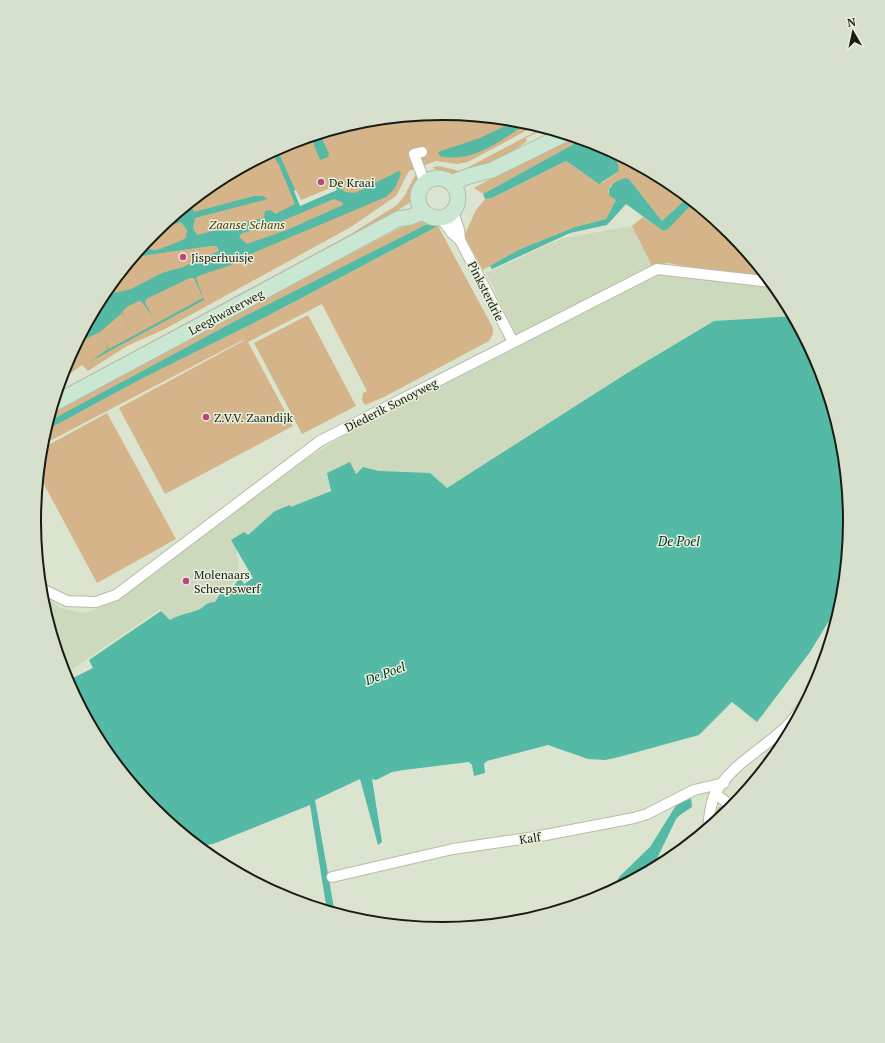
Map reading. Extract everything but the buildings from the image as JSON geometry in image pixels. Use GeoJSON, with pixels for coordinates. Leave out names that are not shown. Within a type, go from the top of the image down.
{"type":"FeatureCollection","features":[{"type":"Feature","properties":{"kind":"main road"},"geometry":{"type":"LineString","coordinates":[[455,189],[558,137]]}},
{"type":"Feature","properties":{"kind":"main road"},"geometry":{"type":"LineString","coordinates":[[436,178],[447,180],[455,189],[456,207],[447,215],[431,218],[420,207],[418,194],[425,183],[436,178]]}},
{"type":"Feature","properties":{"kind":"main road","name":"Leeghwaterweg"},"geometry":{"type":"LineString","coordinates":[[60,400],[398,219],[405,210],[420,207]]}},
{"type":"Feature","properties":{"kind":"street"},"geometry":{"type":"LineString","coordinates":[[418,153],[425,183]]}},
{"type":"Feature","properties":{"kind":"street","name":"Pinksterdrie"},"geometry":{"type":"LineString","coordinates":[[447,215],[513,342]]}},
{"type":"Feature","properties":{"kind":"street","name":"Diederik Sonoyweg"},"geometry":{"type":"LineString","coordinates":[[47,592],[67,601],[96,602],[116,595],[320,441],[657,269],[764,281]]}},
{"type":"Feature","properties":{"kind":"street"},"geometry":{"type":"LineString","coordinates":[[709,821],[715,794],[724,782],[736,769],[790,722]]}},
{"type":"Feature","properties":{"kind":"street","name":"Kalf"},"geometry":{"type":"LineString","coordinates":[[332,877],[453,848],[535,837],[634,818],[647,814],[694,790],[724,782]]}},
{"type":"Feature","properties":{"kind":"street"},"geometry":{"type":"LineString","coordinates":[[715,794],[727,804]]}},
{"type":"Feature","properties":{"kind":"shaded area"},"geometry":{"type":"Polygon","coordinates":[[[632,226],[655,272],[765,283],[787,316],[714,321],[632,370],[447,488],[363,467],[358,472],[345,475],[326,493],[236,545],[240,576],[183,635],[160,609],[70,671],[62,651],[49,599],[60,608],[85,613],[113,602],[294,467],[354,429],[521,345],[486,273],[563,238],[632,226]]]}},
{"type":"Feature","properties":{"kind":"green space","name":"Zaanse Schans"},"geometry":{"type":"Polygon","coordinates":[[[442,120],[469,121],[495,123],[528,130],[468,162],[457,164],[436,161],[409,171],[396,196],[351,227],[165,329],[127,346],[88,371],[82,365],[69,374],[82,344],[109,298],[141,257],[178,220],[198,203],[219,188],[265,161],[313,141],[390,123],[442,120]]]}},
{"type":"Feature","properties":{"kind":"green space"},"geometry":{"type":"Polygon","coordinates":[[[536,131],[538,132],[526,138],[527,141],[507,156],[465,173],[465,169],[536,131]]]}},
{"type":"Feature","properties":{"kind":"green space"},"geometry":{"type":"Polygon","coordinates":[[[565,139],[576,143],[483,194],[474,188],[565,139]]]}},
{"type":"Feature","properties":{"kind":"green space"},"geometry":{"type":"Polygon","coordinates":[[[615,159],[643,174],[684,201],[662,221],[629,179],[610,186],[608,192],[616,200],[606,219],[575,227],[518,250],[483,270],[464,236],[476,210],[485,199],[492,198],[566,161],[586,175],[602,183],[619,171],[615,159]]]}},
{"type":"Feature","properties":{"kind":"green space"},"geometry":{"type":"Polygon","coordinates":[[[439,166],[460,172],[452,175],[445,175],[439,173],[433,167],[439,166]]]}},
{"type":"Feature","properties":{"kind":"green space"},"geometry":{"type":"Polygon","coordinates":[[[419,173],[417,189],[409,203],[348,243],[90,375],[351,234],[397,205],[405,195],[414,177],[419,173]]]}},
{"type":"Feature","properties":{"kind":"green space"},"geometry":{"type":"Polygon","coordinates":[[[690,206],[726,238],[762,279],[667,263],[652,266],[632,226],[643,217],[663,231],[690,206]]]}},
{"type":"Feature","properties":{"kind":"green space"},"geometry":{"type":"Polygon","coordinates":[[[417,219],[426,220],[429,223],[237,320],[55,418],[58,409],[417,219]]]}},
{"type":"Feature","properties":{"kind":"green space"},"geometry":{"type":"Polygon","coordinates":[[[438,226],[493,328],[493,334],[489,341],[384,397],[365,405],[362,400],[363,393],[367,391],[322,304],[248,342],[293,426],[165,494],[119,408],[245,340],[49,441],[53,427],[143,378],[256,322],[438,226]]]}},
{"type":"Feature","properties":{"kind":"green space","name":"Z.V.V. Zaandijk"},"geometry":{"type":"Polygon","coordinates":[[[308,315],[356,406],[302,434],[254,343],[308,315]]]}},
{"type":"Feature","properties":{"kind":"green space"},"geometry":{"type":"Polygon","coordinates":[[[107,413],[176,539],[97,583],[43,482],[49,445],[107,413]]]}},
{"type":"Feature","properties":{"kind":"green space"},"geometry":{"type":"Polygon","coordinates":[[[718,807],[721,807],[722,809],[716,814],[718,807]]]}},
{"type":"Feature","properties":{"kind":"water"},"geometry":{"type":"Polygon","coordinates":[[[507,125],[520,128],[497,143],[475,153],[452,158],[440,156],[438,152],[480,138],[507,125]]]}},
{"type":"Feature","properties":{"kind":"water"},"geometry":{"type":"Polygon","coordinates":[[[322,139],[329,154],[328,157],[320,160],[313,141],[322,139]]]}},
{"type":"Feature","properties":{"kind":"water"},"geometry":{"type":"Polygon","coordinates":[[[576,143],[616,159],[618,164],[619,171],[599,184],[566,161],[492,198],[485,199],[483,194],[576,143]]]}},
{"type":"Feature","properties":{"kind":"water"},"geometry":{"type":"Polygon","coordinates":[[[280,155],[301,203],[338,186],[345,192],[355,193],[399,171],[401,174],[395,188],[386,197],[241,258],[231,265],[198,276],[196,278],[204,300],[91,361],[108,349],[104,340],[109,349],[203,298],[194,278],[190,278],[146,299],[145,303],[153,317],[142,302],[139,301],[128,306],[122,312],[131,330],[122,313],[100,332],[85,339],[113,292],[131,289],[162,273],[183,267],[219,251],[217,246],[210,246],[142,256],[149,249],[158,250],[186,238],[187,230],[181,222],[173,225],[192,208],[194,212],[254,196],[263,196],[268,199],[195,218],[193,228],[197,235],[263,218],[265,211],[271,210],[275,214],[295,204],[279,165],[274,157],[280,155]],[[334,199],[270,226],[242,233],[239,237],[247,244],[287,230],[343,205],[342,202],[334,199]]]}},
{"type":"Feature","properties":{"kind":"water"},"geometry":{"type":"Polygon","coordinates":[[[625,178],[629,179],[662,221],[684,201],[690,206],[668,229],[663,231],[626,204],[607,225],[570,233],[492,269],[490,266],[518,250],[575,227],[606,219],[616,200],[609,195],[609,189],[615,182],[625,178]]]}},
{"type":"Feature","properties":{"kind":"water"},"geometry":{"type":"Polygon","coordinates":[[[429,223],[438,226],[256,322],[143,378],[53,427],[55,418],[237,320],[429,223]]]}},
{"type":"Feature","properties":{"kind":"water","name":"De Poel"},"geometry":{"type":"Polygon","coordinates":[[[787,316],[803,344],[823,392],[841,469],[844,522],[843,548],[841,574],[832,615],[810,652],[757,722],[732,702],[699,735],[605,760],[588,759],[548,745],[487,761],[484,764],[485,773],[474,776],[472,765],[469,762],[392,772],[376,780],[372,779],[382,842],[378,845],[360,779],[315,800],[334,908],[326,906],[310,805],[213,844],[205,845],[159,805],[124,766],[95,722],[82,699],[73,678],[93,668],[89,660],[161,611],[170,620],[201,609],[208,603],[215,602],[220,594],[230,592],[240,577],[244,584],[253,578],[231,540],[244,532],[248,535],[275,511],[290,505],[291,507],[331,491],[327,473],[350,462],[356,474],[363,467],[379,471],[430,473],[447,488],[632,370],[714,321],[787,316]]]}},
{"type":"Feature","properties":{"kind":"water"},"geometry":{"type":"Polygon","coordinates":[[[691,798],[692,807],[676,819],[656,861],[615,884],[620,876],[650,847],[677,804],[691,798]]]}},
{"type":"Feature","properties":{"kind":"pier"},"geometry":{"type":"Polygon","coordinates":[[[335,186],[337,190],[300,206],[294,191],[296,190],[301,200],[335,186]]]}},
{"type":"Feature","properties":{"kind":"place","name":"De Kraai"},"geometry":{"type":"Point","coordinates":[321,182]}},
{"type":"Feature","properties":{"kind":"place","name":"Jisperhuisje"},"geometry":{"type":"Point","coordinates":[183,257]}},
{"type":"Feature","properties":{"kind":"place","name":"Z.V.V. Zaandijk"},"geometry":{"type":"Point","coordinates":[206,417]}},
{"type":"Feature","properties":{"kind":"place","name":"Molenaars Scheepswerf"},"geometry":{"type":"Point","coordinates":[186,581]}}]}
